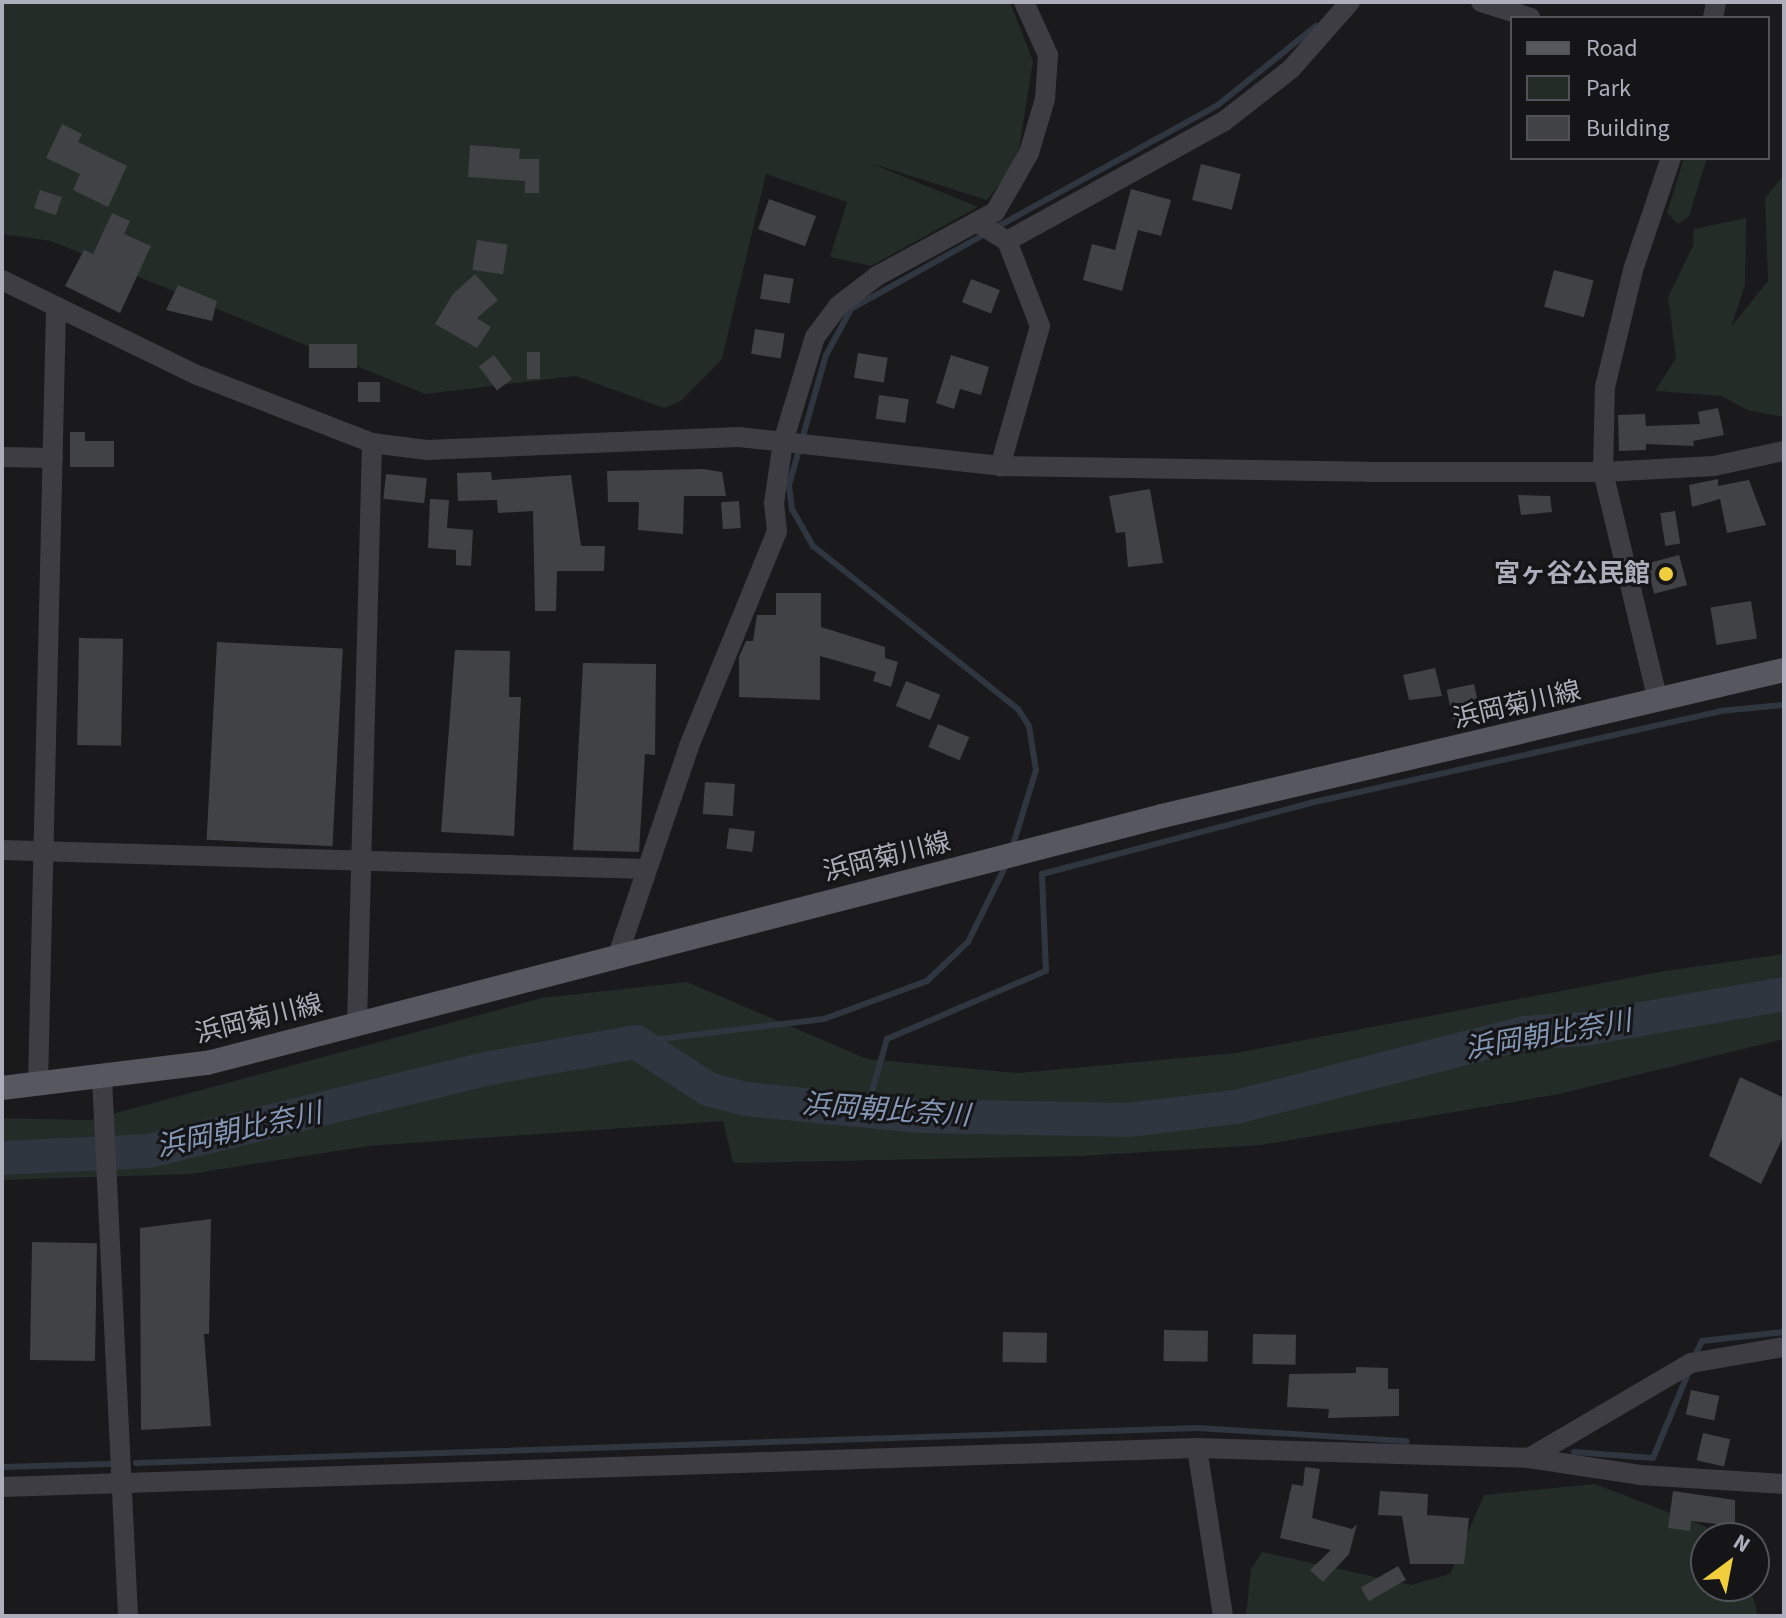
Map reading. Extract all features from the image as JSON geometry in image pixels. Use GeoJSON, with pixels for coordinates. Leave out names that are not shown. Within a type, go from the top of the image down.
{"type":"FeatureCollection","features":[{"type":"Feature","properties":{"kind":"main road","name":"浜岡菊川線"},"geometry":{"type":"LineString","coordinates":[[2,1088],[207,1063],[1162,816],[1784,670]]}},
{"type":"Feature","properties":{"kind":"street"},"geometry":{"type":"LineString","coordinates":[[618,955],[646,869],[777,531],[774,503],[783,442],[815,337],[838,306],[877,276],[978,223],[1011,193],[1045,99],[1048,55],[1024,2]]}},
{"type":"Feature","properties":{"kind":"street"},"geometry":{"type":"LineString","coordinates":[[1007,241],[1223,122],[1291,69],[1350,2]]}},
{"type":"Feature","properties":{"kind":"street"},"geometry":{"type":"LineString","coordinates":[[1481,2],[1525,16]]}},
{"type":"Feature","properties":{"kind":"street"},"geometry":{"type":"LineString","coordinates":[[1658,701],[1603,472],[1605,387],[1614,338],[1670,160]]}},
{"type":"Feature","properties":{"kind":"street"},"geometry":{"type":"LineString","coordinates":[[978,223],[1007,241],[1040,326],[1000,466]]}},
{"type":"Feature","properties":{"kind":"street"},"geometry":{"type":"LineString","coordinates":[[2,280],[197,375],[372,443],[427,450],[739,437],[1000,466],[1603,472],[1714,466],[1784,451]]}},
{"type":"Feature","properties":{"kind":"street"},"geometry":{"type":"LineString","coordinates":[[38,1085],[40,851],[56,308]]}},
{"type":"Feature","properties":{"kind":"street"},"geometry":{"type":"LineString","coordinates":[[357,1024],[372,443]]}},
{"type":"Feature","properties":{"kind":"street"},"geometry":{"type":"LineString","coordinates":[[2,457],[53,458]]}},
{"type":"Feature","properties":{"kind":"street"},"geometry":{"type":"LineString","coordinates":[[2,850],[359,858],[646,869]]}},
{"type":"Feature","properties":{"kind":"street"},"geometry":{"type":"LineString","coordinates":[[102,1078],[126,1483],[128,1616]]}},
{"type":"Feature","properties":{"kind":"street"},"geometry":{"type":"LineString","coordinates":[[1529,1458],[1676,1372],[1712,1358],[1784,1347]]}},
{"type":"Feature","properties":{"kind":"street"},"geometry":{"type":"LineString","coordinates":[[1197,1448],[1223,1616]]}},
{"type":"Feature","properties":{"kind":"street"},"geometry":{"type":"LineString","coordinates":[[2,1487],[1197,1448],[1529,1458],[1640,1475],[1784,1484]]}},
{"type":"Feature","properties":{"kind":"green space"},"geometry":{"type":"Polygon","coordinates":[[[2,2],[1010,2],[1033,61],[1017,161],[987,200],[870,163],[978,207],[871,266],[830,257],[847,202],[766,174],[722,359],[681,401],[664,408],[576,376],[425,394],[51,241],[2,234],[2,2]]]}},
{"type":"Feature","properties":{"kind":"green space"},"geometry":{"type":"Polygon","coordinates":[[[1683,160],[1706,160],[1689,216],[1678,224],[1667,213],[1683,160]]]}},
{"type":"Feature","properties":{"kind":"green space"},"geometry":{"type":"Polygon","coordinates":[[[1784,175],[1784,417],[1747,410],[1722,396],[1655,391],[1676,358],[1668,297],[1693,246],[1694,229],[1746,218],[1745,285],[1731,327],[1768,281],[1765,198],[1784,175]]]}},
{"type":"Feature","properties":{"kind":"green space"},"geometry":{"type":"Polygon","coordinates":[[[1784,954],[1784,1039],[1559,1094],[1261,1145],[1081,1156],[733,1163],[723,1121],[368,1146],[190,1174],[2,1180],[2,1118],[90,1120],[542,998],[687,982],[867,1059],[1019,1073],[1236,1053],[1665,971],[1784,954]]]}},
{"type":"Feature","properties":{"kind":"green space"},"geometry":{"type":"Polygon","coordinates":[[[1595,1484],[1694,1522],[1690,1522],[1690,1602],[1754,1602],[1758,1616],[1246,1616],[1251,1569],[1262,1552],[1411,1585],[1450,1574],[1484,1495],[1595,1484]]]}},
{"type":"Feature","properties":{"kind":"building"},"geometry":{"type":"Polygon","coordinates":[[[62,124],[82,134],[78,142],[127,166],[108,207],[73,190],[80,174],[46,158],[62,124]]]}},
{"type":"Feature","properties":{"kind":"building"},"geometry":{"type":"Polygon","coordinates":[[[470,145],[520,149],[519,159],[539,159],[539,193],[525,193],[525,181],[468,177],[470,145]]]}},
{"type":"Feature","properties":{"kind":"building"},"geometry":{"type":"Polygon","coordinates":[[[1201,164],[1241,174],[1232,210],[1192,200],[1201,164]]]}},
{"type":"Feature","properties":{"kind":"building"},"geometry":{"type":"Polygon","coordinates":[[[1131,189],[1171,200],[1161,236],[1138,230],[1122,291],[1083,280],[1092,244],[1115,250],[1131,189]]]}},
{"type":"Feature","properties":{"kind":"building"},"geometry":{"type":"Polygon","coordinates":[[[40,190],[62,197],[56,215],[34,208],[40,190]]]}},
{"type":"Feature","properties":{"kind":"building"},"geometry":{"type":"Polygon","coordinates":[[[769,199],[816,216],[805,246],[758,229],[769,199]]]}},
{"type":"Feature","properties":{"kind":"building"},"geometry":{"type":"Polygon","coordinates":[[[112,213],[130,221],[124,234],[151,246],[120,313],[65,286],[84,250],[93,254],[112,213]]]}},
{"type":"Feature","properties":{"kind":"building"},"geometry":{"type":"Polygon","coordinates":[[[477,240],[508,245],[503,274],[472,270],[477,240]]]}},
{"type":"Feature","properties":{"kind":"building"},"geometry":{"type":"Polygon","coordinates":[[[1554,270],[1594,281],[1584,317],[1544,307],[1554,270]]]}},
{"type":"Feature","properties":{"kind":"building"},"geometry":{"type":"Polygon","coordinates":[[[475,274],[498,300],[477,318],[491,327],[477,348],[435,324],[453,294],[475,274]]]}},
{"type":"Feature","properties":{"kind":"building"},"geometry":{"type":"Polygon","coordinates":[[[764,274],[794,279],[790,303],[760,299],[764,274]]]}},
{"type":"Feature","properties":{"kind":"building"},"geometry":{"type":"Polygon","coordinates":[[[971,279],[1000,290],[991,313],[962,302],[971,279]]]}},
{"type":"Feature","properties":{"kind":"building"},"geometry":{"type":"Polygon","coordinates":[[[178,285],[217,301],[212,321],[166,310],[178,285]]]}},
{"type":"Feature","properties":{"kind":"building"},"geometry":{"type":"Polygon","coordinates":[[[755,329],[785,334],[781,358],[751,354],[755,329]]]}},
{"type":"Feature","properties":{"kind":"building"},"geometry":{"type":"Polygon","coordinates":[[[309,344],[357,344],[357,368],[309,368],[309,344]]]}},
{"type":"Feature","properties":{"kind":"building"},"geometry":{"type":"Polygon","coordinates":[[[527,352],[540,352],[540,379],[527,379],[527,352]]]}},
{"type":"Feature","properties":{"kind":"building"},"geometry":{"type":"Polygon","coordinates":[[[858,353],[888,358],[884,382],[854,378],[858,353]]]}},
{"type":"Feature","properties":{"kind":"building"},"geometry":{"type":"Polygon","coordinates":[[[494,355],[512,379],[497,390],[479,366],[494,355]]]}},
{"type":"Feature","properties":{"kind":"building"},"geometry":{"type":"Polygon","coordinates":[[[951,355],[989,367],[981,395],[960,389],[954,409],[936,403],[951,355]]]}},
{"type":"Feature","properties":{"kind":"building"},"geometry":{"type":"Polygon","coordinates":[[[358,382],[380,382],[380,402],[358,402],[358,382]]]}},
{"type":"Feature","properties":{"kind":"building"},"geometry":{"type":"Polygon","coordinates":[[[879,395],[909,399],[905,423],[876,419],[879,395]]]}},
{"type":"Feature","properties":{"kind":"building"},"geometry":{"type":"Polygon","coordinates":[[[1718,408],[1724,435],[1693,441],[1694,446],[1646,444],[1646,450],[1619,451],[1618,415],[1645,414],[1646,426],[1700,424],[1698,412],[1718,408]]]}},
{"type":"Feature","properties":{"kind":"building"},"geometry":{"type":"Polygon","coordinates":[[[70,432],[85,432],[85,441],[114,441],[114,467],[70,467],[70,432]]]}},
{"type":"Feature","properties":{"kind":"building"},"geometry":{"type":"Polygon","coordinates":[[[703,469],[722,472],[726,496],[684,496],[683,534],[638,530],[639,502],[608,502],[607,471],[703,469]]]}},
{"type":"Feature","properties":{"kind":"building"},"geometry":{"type":"Polygon","coordinates":[[[491,472],[492,480],[571,475],[581,546],[605,546],[604,571],[557,571],[556,611],[535,611],[533,511],[498,513],[497,500],[458,501],[457,473],[491,472]]]}},
{"type":"Feature","properties":{"kind":"building"},"geometry":{"type":"Polygon","coordinates":[[[386,474],[427,478],[424,503],[383,499],[386,474]]]}},
{"type":"Feature","properties":{"kind":"building"},"geometry":{"type":"Polygon","coordinates":[[[1718,479],[1718,486],[1749,480],[1766,525],[1727,533],[1720,499],[1692,507],[1689,485],[1718,479]]]}},
{"type":"Feature","properties":{"kind":"building"},"geometry":{"type":"Polygon","coordinates":[[[1150,489],[1163,563],[1128,567],[1125,532],[1116,533],[1109,496],[1150,489]]]}},
{"type":"Feature","properties":{"kind":"building"},"geometry":{"type":"Polygon","coordinates":[[[1518,495],[1550,496],[1552,512],[1521,515],[1518,495]]]}},
{"type":"Feature","properties":{"kind":"building"},"geometry":{"type":"Polygon","coordinates":[[[430,499],[449,500],[447,528],[473,530],[471,566],[456,565],[456,550],[428,548],[430,499]]]}},
{"type":"Feature","properties":{"kind":"building"},"geometry":{"type":"Polygon","coordinates":[[[739,501],[741,528],[723,529],[721,502],[739,501]]]}},
{"type":"Feature","properties":{"kind":"building"},"geometry":{"type":"Polygon","coordinates":[[[1675,511],[1680,544],[1665,546],[1660,513],[1675,511]]]}},
{"type":"Feature","properties":{"kind":"building","name":"宮ヶ谷公民館"},"geometry":{"type":"Polygon","coordinates":[[[1679,555],[1687,585],[1654,594],[1646,564],[1679,555]]]}},
{"type":"Feature","properties":{"kind":"building"},"geometry":{"type":"Polygon","coordinates":[[[776,593],[821,593],[821,627],[885,647],[885,658],[898,662],[891,687],[873,681],[876,672],[820,656],[820,700],[739,697],[739,657],[746,641],[753,641],[757,615],[776,615],[776,593]]]}},
{"type":"Feature","properties":{"kind":"building"},"geometry":{"type":"Polygon","coordinates":[[[1751,601],[1757,639],[1716,645],[1711,607],[1751,601]]]}},
{"type":"Feature","properties":{"kind":"building"},"geometry":{"type":"Polygon","coordinates":[[[79,638],[123,639],[121,746],[77,745],[79,638]]]}},
{"type":"Feature","properties":{"kind":"building"},"geometry":{"type":"Polygon","coordinates":[[[217,642],[343,649],[332,846],[207,840],[217,642]]]}},
{"type":"Feature","properties":{"kind":"building"},"geometry":{"type":"Polygon","coordinates":[[[455,650],[510,651],[509,697],[521,697],[514,836],[441,832],[455,650]]]}},
{"type":"Feature","properties":{"kind":"building"},"geometry":{"type":"Polygon","coordinates":[[[583,663],[656,664],[655,755],[645,754],[639,852],[573,850],[583,663]]]}},
{"type":"Feature","properties":{"kind":"building"},"geometry":{"type":"Polygon","coordinates":[[[1435,668],[1442,696],[1409,700],[1403,675],[1435,668]]]}},
{"type":"Feature","properties":{"kind":"building"},"geometry":{"type":"Polygon","coordinates":[[[906,681],[940,695],[930,720],[896,706],[906,681]]]}},
{"type":"Feature","properties":{"kind":"building"},"geometry":{"type":"Polygon","coordinates":[[[1474,684],[1480,713],[1453,719],[1447,690],[1474,684]]]}},
{"type":"Feature","properties":{"kind":"building"},"geometry":{"type":"Polygon","coordinates":[[[938,724],[969,737],[960,760],[928,747],[938,724]]]}},
{"type":"Feature","properties":{"kind":"building"},"geometry":{"type":"Polygon","coordinates":[[[705,782],[735,784],[733,816],[703,814],[705,782]]]}},
{"type":"Feature","properties":{"kind":"building"},"geometry":{"type":"Polygon","coordinates":[[[729,828],[755,831],[752,852],[726,849],[729,828]]]}},
{"type":"Feature","properties":{"kind":"building"},"geometry":{"type":"Polygon","coordinates":[[[1740,1077],[1784,1098],[1784,1135],[1761,1184],[1709,1156],[1740,1077]]]}},
{"type":"Feature","properties":{"kind":"building"},"geometry":{"type":"Polygon","coordinates":[[[211,1219],[209,1334],[204,1334],[211,1426],[141,1430],[140,1228],[211,1219]]]}},
{"type":"Feature","properties":{"kind":"building"},"geometry":{"type":"Polygon","coordinates":[[[32,1242],[97,1243],[95,1361],[30,1360],[32,1242]]]}},
{"type":"Feature","properties":{"kind":"building"},"geometry":{"type":"Polygon","coordinates":[[[1164,1330],[1208,1331],[1207,1362],[1163,1361],[1164,1330]]]}},
{"type":"Feature","properties":{"kind":"building"},"geometry":{"type":"Polygon","coordinates":[[[1003,1332],[1047,1333],[1046,1363],[1002,1362],[1003,1332]]]}},
{"type":"Feature","properties":{"kind":"building"},"geometry":{"type":"Polygon","coordinates":[[[1253,1334],[1296,1335],[1295,1365],[1252,1364],[1253,1334]]]}},
{"type":"Feature","properties":{"kind":"building"},"geometry":{"type":"Polygon","coordinates":[[[1356,1367],[1388,1368],[1388,1389],[1399,1389],[1399,1416],[1328,1418],[1329,1409],[1287,1407],[1289,1374],[1356,1373],[1356,1367]]]}},
{"type":"Feature","properties":{"kind":"building"},"geometry":{"type":"Polygon","coordinates":[[[1691,1390],[1719,1396],[1714,1420],[1686,1414],[1691,1390]]]}},
{"type":"Feature","properties":{"kind":"building"},"geometry":{"type":"Polygon","coordinates":[[[1703,1433],[1730,1439],[1724,1467],[1697,1460],[1703,1433]]]}},
{"type":"Feature","properties":{"kind":"building"},"geometry":{"type":"Polygon","coordinates":[[[1305,1467],[1320,1469],[1312,1518],[1352,1529],[1357,1524],[1349,1554],[1323,1582],[1310,1570],[1331,1550],[1280,1538],[1292,1484],[1303,1486],[1305,1467]]]}},
{"type":"Feature","properties":{"kind":"building"},"geometry":{"type":"Polygon","coordinates":[[[1380,1491],[1428,1494],[1427,1515],[1469,1518],[1464,1564],[1410,1564],[1402,1516],[1378,1515],[1380,1491]]]}},
{"type":"Feature","properties":{"kind":"building"},"geometry":{"type":"Polygon","coordinates":[[[1673,1491],[1735,1500],[1735,1522],[1691,1521],[1690,1531],[1668,1528],[1673,1491]]]}},
{"type":"Feature","properties":{"kind":"building"},"geometry":{"type":"Polygon","coordinates":[[[1398,1566],[1406,1580],[1369,1601],[1361,1588],[1398,1566]]]}},
{"type":"Feature","properties":{"kind":"waterway"},"geometry":{"type":"LineString","coordinates":[[995,228],[1218,105],[1316,26]]}},
{"type":"Feature","properties":{"kind":"waterway"},"geometry":{"type":"LineString","coordinates":[[985,234],[851,309],[826,355],[789,485],[792,509],[813,546],[1018,709],[1029,726],[1036,770],[1012,848]]}},
{"type":"Feature","properties":{"kind":"waterway"},"geometry":{"type":"LineString","coordinates":[[867,1109],[887,1039],[1046,971],[1042,874],[1310,803],[1720,711],[1784,705]]}},
{"type":"Feature","properties":{"kind":"waterway"},"geometry":{"type":"LineString","coordinates":[[636,1042],[824,1019],[927,981],[968,942],[1007,863]]}},
{"type":"Feature","properties":{"kind":"waterway","name":"浜岡朝比奈川"},"geometry":{"type":"LineString","coordinates":[[2,1158],[149,1151],[490,1068],[636,1042],[708,1089],[746,1099],[920,1116],[1128,1120],[1236,1107],[1525,1033],[1584,1029],[1784,994]]}},
{"type":"Feature","properties":{"kind":"waterway"},"geometry":{"type":"LineString","coordinates":[[1694,1357],[1702,1341],[1784,1332]]}},
{"type":"Feature","properties":{"kind":"waterway"},"geometry":{"type":"LineString","coordinates":[[1574,1452],[1653,1458],[1689,1371]]}},
{"type":"Feature","properties":{"kind":"waterway"},"geometry":{"type":"LineString","coordinates":[[136,1463],[1198,1428],[1407,1441]]}},
{"type":"Feature","properties":{"kind":"waterway"},"geometry":{"type":"LineString","coordinates":[[2,1467],[109,1464]]}},
{"type":"Feature","properties":{"kind":"place","name":"宮ヶ谷公民館"},"geometry":{"type":"Point","coordinates":[1666,574]}}]}
